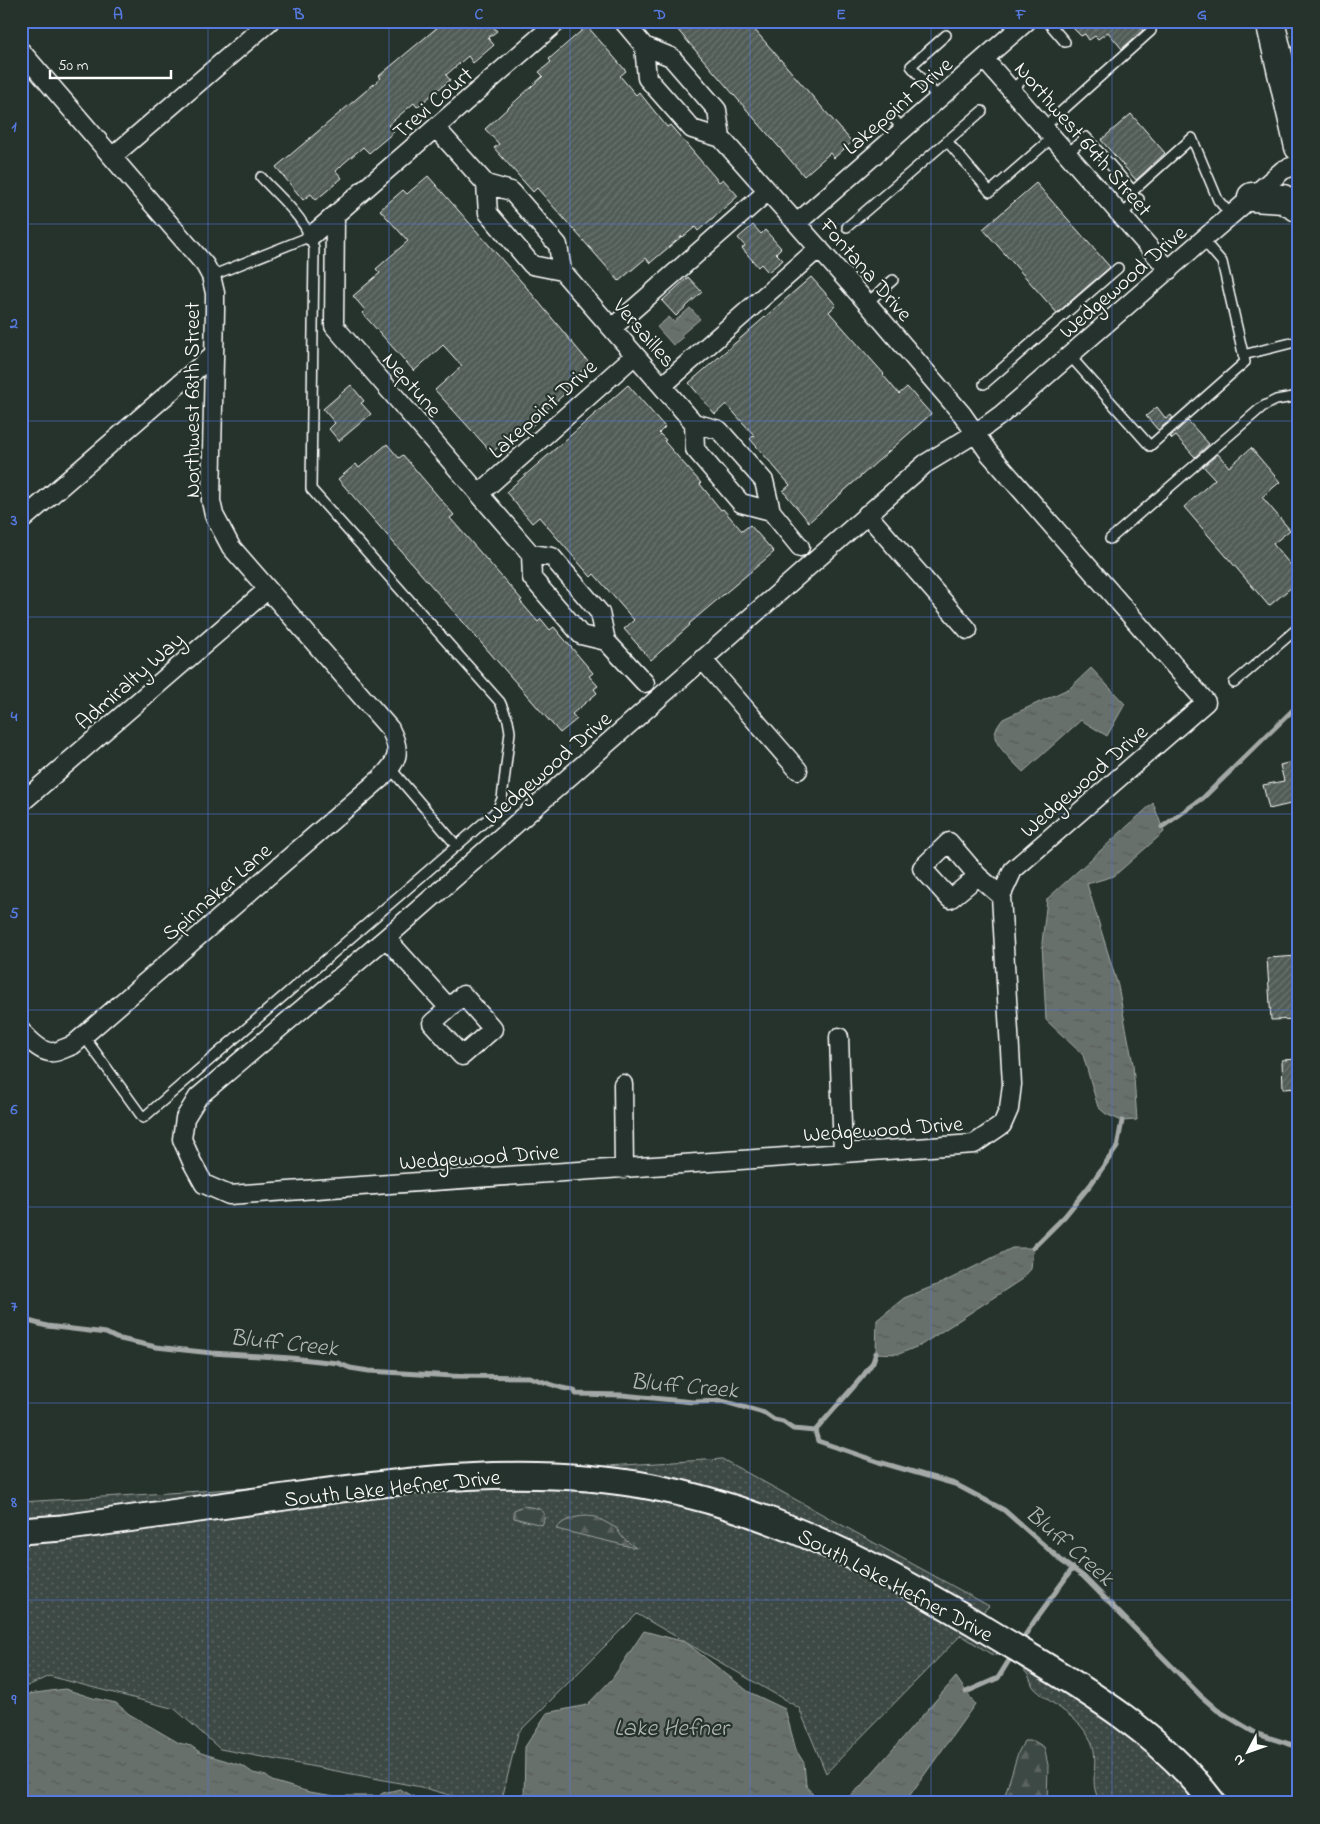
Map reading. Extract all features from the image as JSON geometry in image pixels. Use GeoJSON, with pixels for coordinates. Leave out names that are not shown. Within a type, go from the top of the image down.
{"type":"FeatureCollection","features":[{"type":"Feature","properties":{"kind":"highway"},"geometry":{"type":"LineString","coordinates":[[1270,21],[1299,146]]}},
{"type":"Feature","properties":{"kind":"highway"},"geometry":{"type":"LineString","coordinates":[[1252,197],[1283,199],[1299,208]]}},
{"type":"Feature","properties":{"kind":"street"},"geometry":{"type":"LineString","coordinates":[[113,156],[270,21]]}},
{"type":"Feature","properties":{"kind":"street","name":"Trevi Court"},"geometry":{"type":"LineString","coordinates":[[311,236],[558,21]]}},
{"type":"Feature","properties":{"kind":"street"},"geometry":{"type":"LineString","coordinates":[[623,21],[644,46],[671,57],[717,110],[721,138],[692,129],[648,78],[644,46]]}},
{"type":"Feature","properties":{"kind":"street","name":"Lakepoint Drive"},"geometry":{"type":"LineString","coordinates":[[797,223],[899,125],[938,99],[1027,21]]}},
{"type":"Feature","properties":{"kind":"street","name":"Northwest 68th Street"},"geometry":{"type":"LineString","coordinates":[[21,51],[192,249],[211,276],[215,293],[211,501],[214,515],[231,547],[390,729],[396,740],[394,761]]}},
{"type":"Feature","properties":{"kind":"street","name":"Northwest 64th Street"},"geometry":{"type":"LineString","coordinates":[[984,59],[1018,84],[1048,132],[1169,270]]}},
{"type":"Feature","properties":{"kind":"street"},"geometry":{"type":"LineString","coordinates":[[436,128],[486,184],[511,191],[558,246],[562,271],[532,265],[488,213],[486,184]]}},
{"type":"Feature","properties":{"kind":"street","name":"Fontana Drive"},"geometry":{"type":"LineString","coordinates":[[721,138],[867,303],[976,433]]}},
{"type":"Feature","properties":{"kind":"street","name":"Wedgewood Drive"},"geometry":{"type":"LineString","coordinates":[[976,433],[989,453],[1206,702],[1013,870],[1001,896],[1012,1084],[1009,1109],[1002,1125],[974,1144],[843,1154],[229,1195],[204,1184],[182,1139],[185,1118],[198,1097],[386,938],[925,464],[976,433],[1002,414],[1283,170],[1299,164]]}},
{"type":"Feature","properties":{"kind":"street"},"geometry":{"type":"LineString","coordinates":[[612,328],[768,191]]}},
{"type":"Feature","properties":{"kind":"street","name":"Neptune"},"geometry":{"type":"LineString","coordinates":[[335,216],[334,326],[531,554]]}},
{"type":"Feature","properties":{"kind":"street"},"geometry":{"type":"LineString","coordinates":[[662,386],[819,248]]}},
{"type":"Feature","properties":{"kind":"street","name":"Versailles"},"geometry":{"type":"LineString","coordinates":[[562,271],[694,423]]}},
{"type":"Feature","properties":{"kind":"street"},"geometry":{"type":"LineString","coordinates":[[21,522],[214,354]]}},
{"type":"Feature","properties":{"kind":"street","name":"Lakepoint Drive"},"geometry":{"type":"LineString","coordinates":[[478,494],[635,355]]}},
{"type":"Feature","properties":{"kind":"street"},"geometry":{"type":"LineString","coordinates":[[770,512],[741,503],[695,449],[694,423],[719,430],[764,481],[770,512],[800,546]]}},
{"type":"Feature","properties":{"kind":"street"},"geometry":{"type":"LineString","coordinates":[[867,514],[968,630]]}},
{"type":"Feature","properties":{"kind":"street"},"geometry":{"type":"LineString","coordinates":[[606,641],[581,635],[532,578],[531,554],[552,557],[600,614],[606,641],[645,683]]}},
{"type":"Feature","properties":{"kind":"street","name":"Admiralty Way"},"geometry":{"type":"LineString","coordinates":[[21,804],[267,590]]}},
{"type":"Feature","properties":{"kind":"street"},"geometry":{"type":"LineString","coordinates":[[702,659],[798,770]]}},
{"type":"Feature","properties":{"kind":"street","name":"Spinnaker Lane"},"geometry":{"type":"LineString","coordinates":[[21,1031],[37,1046],[53,1053],[73,1045],[394,761]]}},
{"type":"Feature","properties":{"kind":"street"},"geometry":{"type":"LineString","coordinates":[[978,876],[1001,896]]}},
{"type":"Feature","properties":{"kind":"street"},"geometry":{"type":"LineString","coordinates":[[386,938],[449,1008]]}},
{"type":"Feature","properties":{"kind":"street"},"geometry":{"type":"LineString","coordinates":[[838,1037],[843,1154]]}},
{"type":"Feature","properties":{"kind":"street"},"geometry":{"type":"LineString","coordinates":[[623,1084],[624,1169]]}},
{"type":"Feature","properties":{"kind":"street","name":"South Lake Hefner Drive"},"geometry":{"type":"LineString","coordinates":[[21,1531],[62,1528],[375,1484],[460,1476],[506,1474],[610,1480],[654,1488],[719,1504],[798,1531],[858,1559],[964,1616],[1103,1702],[1141,1729],[1181,1767],[1213,1803]]}},
{"type":"Feature","properties":{"kind":"lane"},"geometry":{"type":"LineString","coordinates":[[1047,21],[1065,42]]}},
{"type":"Feature","properties":{"kind":"lane"},"geometry":{"type":"LineString","coordinates":[[947,141],[990,192],[1151,31],[1150,21]]}},
{"type":"Feature","properties":{"kind":"lane"},"geometry":{"type":"LineString","coordinates":[[938,99],[911,66],[946,35]]}},
{"type":"Feature","properties":{"kind":"lane"},"geometry":{"type":"LineString","coordinates":[[847,227],[982,111]]}},
{"type":"Feature","properties":{"kind":"lane"},"geometry":{"type":"LineString","coordinates":[[1068,153],[1086,137],[1132,191],[1192,138],[1218,200],[1231,215]]}},
{"type":"Feature","properties":{"kind":"lane"},"geometry":{"type":"LineString","coordinates":[[83,1035],[143,1118],[498,810],[502,799],[510,732],[508,720],[500,702],[312,490],[314,250],[311,236],[303,223],[262,177]]}},
{"type":"Feature","properties":{"kind":"lane"},"geometry":{"type":"LineString","coordinates":[[1121,215],[1140,199]]}},
{"type":"Feature","properties":{"kind":"lane"},"geometry":{"type":"LineString","coordinates":[[211,276],[311,236]]}},
{"type":"Feature","properties":{"kind":"lane"},"geometry":{"type":"LineString","coordinates":[[1070,356],[1150,446],[1245,362],[1222,262],[1203,240]]}},
{"type":"Feature","properties":{"kind":"lane"},"geometry":{"type":"LineString","coordinates":[[984,384],[1118,268]]}},
{"type":"Feature","properties":{"kind":"lane"},"geometry":{"type":"LineString","coordinates":[[867,303],[893,280]]}},
{"type":"Feature","properties":{"kind":"lane"},"geometry":{"type":"LineString","coordinates":[[1243,355],[1299,342]]}},
{"type":"Feature","properties":{"kind":"lane"},"geometry":{"type":"LineString","coordinates":[[1110,539],[1262,407],[1276,400],[1299,396]]}},
{"type":"Feature","properties":{"kind":"lane"},"geometry":{"type":"LineString","coordinates":[[1234,682],[1299,627]]}},
{"type":"Feature","properties":{"kind":"lane"},"geometry":{"type":"LineString","coordinates":[[394,761],[457,846]]}},
{"type":"Feature","properties":{"kind":"green space"},"geometry":{"type":"Polygon","coordinates":[[[722,1459],[989,1606],[967,1629],[1094,1707],[1170,1769],[1193,1799],[1187,1803],[1102,1803],[1095,1789],[1094,1749],[1080,1725],[1035,1689],[1028,1675],[1018,1665],[997,1653],[994,1656],[961,1635],[826,1773],[799,1708],[637,1614],[518,1733],[501,1803],[478,1803],[421,1787],[220,1749],[175,1709],[49,1676],[21,1689],[21,1502],[722,1459]]]}},
{"type":"Feature","properties":{"kind":"green space"},"geometry":{"type":"Polygon","coordinates":[[[523,1506],[537,1508],[543,1512],[544,1519],[542,1525],[514,1518],[514,1510],[523,1506]]]}},
{"type":"Feature","properties":{"kind":"green space"},"geometry":{"type":"Polygon","coordinates":[[[586,1516],[596,1517],[616,1528],[623,1538],[636,1548],[556,1529],[570,1519],[586,1516]]]}},
{"type":"Feature","properties":{"kind":"green space"},"geometry":{"type":"Polygon","coordinates":[[[1024,1741],[1034,1741],[1044,1747],[1048,1765],[1047,1803],[998,1803],[1004,1798],[1018,1753],[1024,1741]]]}},
{"type":"Feature","properties":{"kind":"water"},"geometry":{"type":"Polygon","coordinates":[[[690,308],[700,319],[681,335],[683,337],[673,345],[657,327],[669,317],[674,322],[690,308]]]}},
{"type":"Feature","properties":{"kind":"water"},"geometry":{"type":"Polygon","coordinates":[[[1091,668],[1125,704],[1107,736],[1081,720],[1023,772],[996,741],[995,735],[998,725],[1003,719],[1070,688],[1091,668]]]}},
{"type":"Feature","properties":{"kind":"water"},"geometry":{"type":"Polygon","coordinates":[[[1153,803],[1164,832],[1114,876],[1087,884],[1118,986],[1133,1064],[1137,1120],[1122,1121],[1106,1114],[1098,1107],[1083,1055],[1046,1020],[1042,943],[1047,899],[1153,803]]]}},
{"type":"Feature","properties":{"kind":"water"},"geometry":{"type":"Polygon","coordinates":[[[1012,1248],[1033,1248],[1031,1269],[1022,1279],[921,1345],[899,1354],[876,1353],[877,1320],[904,1298],[944,1282],[1012,1248]]]}},
{"type":"Feature","properties":{"kind":"water","name":"Lake Hefner"},"geometry":{"type":"Polygon","coordinates":[[[644,1631],[685,1642],[749,1692],[785,1709],[796,1750],[804,1763],[806,1785],[820,1803],[524,1803],[525,1747],[547,1713],[587,1705],[612,1679],[644,1631]]]}},
{"type":"Feature","properties":{"kind":"water"},"geometry":{"type":"Polygon","coordinates":[[[956,1677],[975,1704],[905,1802],[839,1803],[860,1787],[956,1677]]]}},
{"type":"Feature","properties":{"kind":"water"},"geometry":{"type":"Polygon","coordinates":[[[65,1689],[116,1703],[129,1714],[179,1743],[191,1746],[201,1753],[243,1766],[253,1773],[266,1776],[272,1781],[309,1792],[335,1796],[379,1796],[383,1793],[400,1789],[425,1803],[21,1803],[21,1695],[65,1689]]]}},
{"type":"Feature","properties":{"kind":"building"},"geometry":{"type":"Polygon","coordinates":[[[445,21],[488,21],[497,31],[488,38],[494,45],[473,63],[468,56],[446,75],[450,80],[417,107],[414,103],[388,125],[394,132],[369,153],[363,147],[344,163],[336,171],[342,178],[316,200],[311,194],[303,200],[276,167],[381,78],[379,76],[445,21]]]}},
{"type":"Feature","properties":{"kind":"building"},"geometry":{"type":"Polygon","coordinates":[[[670,21],[747,21],[852,142],[834,158],[830,153],[804,176],[670,21]]]}},
{"type":"Feature","properties":{"kind":"building"},"geometry":{"type":"Polygon","coordinates":[[[1066,21],[1136,21],[1143,30],[1122,49],[1108,32],[1098,39],[1095,36],[1089,40],[1085,34],[1081,36],[1066,21]]]}},
{"type":"Feature","properties":{"kind":"building"},"geometry":{"type":"Polygon","coordinates":[[[587,26],[626,71],[620,76],[636,95],[639,92],[667,127],[670,125],[719,182],[723,179],[738,196],[698,231],[695,227],[650,263],[646,258],[619,281],[537,188],[533,192],[494,148],[499,144],[485,129],[543,76],[539,72],[551,62],[549,59],[587,26]]]}},
{"type":"Feature","properties":{"kind":"building"},"geometry":{"type":"Polygon","coordinates":[[[1131,114],[1165,153],[1136,180],[1101,140],[1131,114]]]}},
{"type":"Feature","properties":{"kind":"building"},"geometry":{"type":"Polygon","coordinates":[[[428,176],[527,288],[590,364],[565,385],[569,390],[538,417],[540,419],[521,435],[516,430],[492,453],[435,390],[462,366],[443,345],[414,371],[362,313],[365,310],[353,296],[380,273],[376,269],[408,241],[380,210],[403,190],[407,194],[428,176]]]}},
{"type":"Feature","properties":{"kind":"building"},"geometry":{"type":"Polygon","coordinates":[[[1036,183],[1110,267],[1057,313],[983,229],[1036,183]]]}},
{"type":"Feature","properties":{"kind":"building"},"geometry":{"type":"Polygon","coordinates":[[[753,225],[761,234],[765,230],[781,248],[776,253],[783,260],[768,272],[761,264],[758,267],[742,248],[745,246],[738,238],[753,225]]]}},
{"type":"Feature","properties":{"kind":"building"},"geometry":{"type":"Polygon","coordinates":[[[688,277],[702,292],[676,316],[662,301],[688,277]]]}},
{"type":"Feature","properties":{"kind":"building"},"geometry":{"type":"Polygon","coordinates":[[[811,277],[836,305],[829,312],[884,374],[899,394],[907,387],[931,414],[809,522],[783,491],[790,485],[750,439],[754,435],[726,404],[715,414],[689,383],[811,277]]]}},
{"type":"Feature","properties":{"kind":"building"},"geometry":{"type":"Polygon","coordinates":[[[351,385],[364,401],[361,403],[371,414],[339,441],[329,429],[335,423],[323,409],[351,385]]]}},
{"type":"Feature","properties":{"kind":"building"},"geometry":{"type":"Polygon","coordinates":[[[628,385],[665,427],[659,433],[666,440],[664,441],[701,483],[721,510],[723,509],[742,531],[750,525],[774,552],[689,624],[651,660],[624,629],[634,620],[594,574],[591,577],[539,517],[532,523],[506,492],[628,385]]]}},
{"type":"Feature","properties":{"kind":"building"},"geometry":{"type":"Polygon","coordinates":[[[1157,407],[1166,419],[1171,415],[1173,418],[1158,430],[1146,416],[1157,407]]]}},
{"type":"Feature","properties":{"kind":"building"},"geometry":{"type":"Polygon","coordinates":[[[1188,421],[1209,444],[1195,457],[1176,436],[1172,439],[1170,437],[1188,421]]]}},
{"type":"Feature","properties":{"kind":"building"},"geometry":{"type":"Polygon","coordinates":[[[387,444],[399,458],[403,455],[454,515],[450,518],[522,600],[520,601],[538,622],[541,619],[550,630],[554,627],[593,673],[589,676],[598,686],[594,689],[597,693],[572,714],[577,719],[560,733],[338,479],[356,464],[359,468],[387,444]]]}},
{"type":"Feature","properties":{"kind":"building"},"geometry":{"type":"Polygon","coordinates":[[[1251,448],[1280,482],[1262,497],[1290,530],[1273,544],[1299,575],[1299,581],[1269,606],[1184,507],[1215,479],[1203,466],[1218,454],[1229,467],[1251,448]]]}},
{"type":"Feature","properties":{"kind":"building"},"geometry":{"type":"Polygon","coordinates":[[[1299,760],[1299,802],[1269,809],[1263,785],[1284,781],[1280,765],[1299,760]]]}},
{"type":"Feature","properties":{"kind":"building"},"geometry":{"type":"Polygon","coordinates":[[[1299,956],[1299,1019],[1271,1020],[1267,958],[1299,956]]]}},
{"type":"Feature","properties":{"kind":"building"},"geometry":{"type":"Polygon","coordinates":[[[1299,1059],[1299,1088],[1283,1089],[1282,1060],[1299,1059]]]}},
{"type":"Feature","properties":{"kind":"waterway"},"geometry":{"type":"LineString","coordinates":[[1162,827],[1203,798],[1299,704]]}},
{"type":"Feature","properties":{"kind":"waterway"},"geometry":{"type":"LineString","coordinates":[[1033,1248],[1065,1216],[1091,1184],[1117,1147],[1122,1121]]}},
{"type":"Feature","properties":{"kind":"waterway","name":"Bluff Creek"},"geometry":{"type":"LineString","coordinates":[[21,1319],[47,1326],[106,1333],[116,1338],[156,1347],[338,1363],[350,1368],[369,1371],[452,1376],[529,1377],[574,1390],[576,1394],[622,1395],[693,1402],[722,1401],[764,1413],[793,1429],[815,1431],[818,1441],[879,1462],[955,1484],[1004,1510],[1063,1562],[1083,1576],[1217,1710],[1257,1734],[1299,1747]]}},
{"type":"Feature","properties":{"kind":"waterway"},"geometry":{"type":"LineString","coordinates":[[815,1431],[863,1376],[873,1362],[876,1353]]}},
{"type":"Feature","properties":{"kind":"waterway"},"geometry":{"type":"LineString","coordinates":[[1020,1643],[1073,1568]]}},
{"type":"Feature","properties":{"kind":"waterway"},"geometry":{"type":"LineString","coordinates":[[966,1692],[998,1678],[1013,1654]]}}]}
